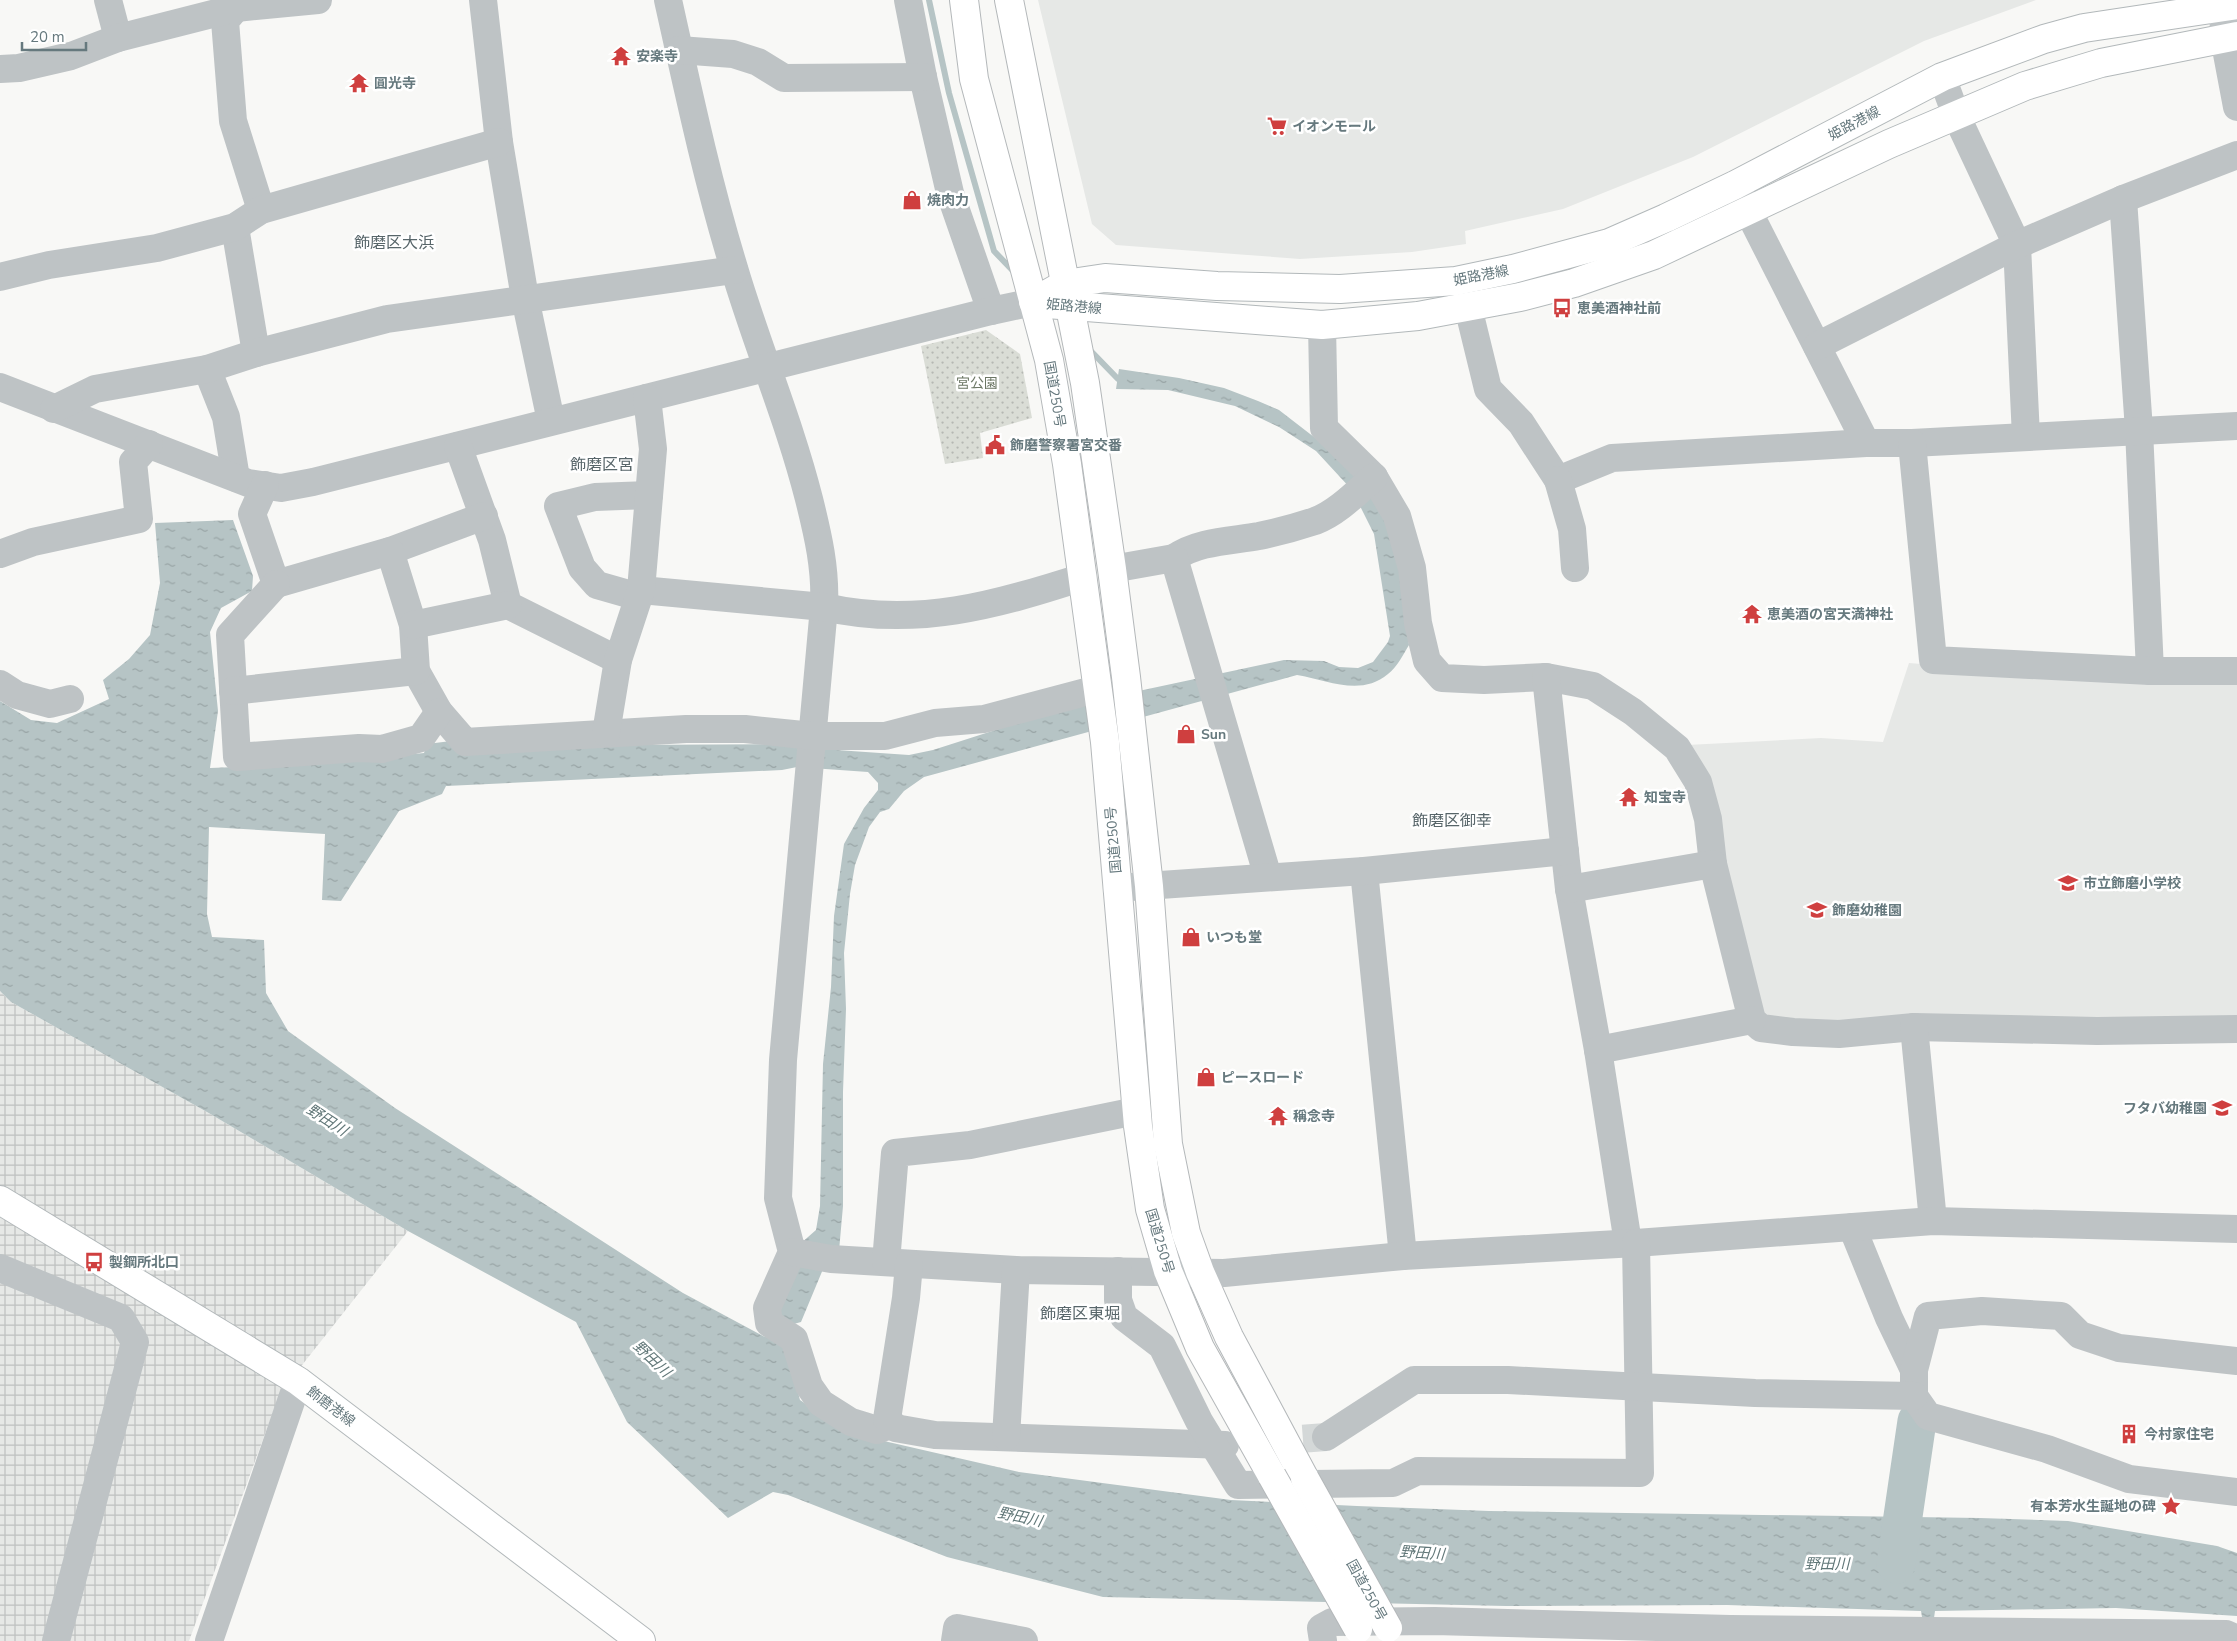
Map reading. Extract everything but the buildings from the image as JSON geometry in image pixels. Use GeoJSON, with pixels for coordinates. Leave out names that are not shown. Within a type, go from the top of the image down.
{"type":"FeatureCollection","features":[{"type":"Feature","properties":{"kind":"main road","name":"国道250号"},"geometry":{"type":"LineString","coordinates":[[964,0],[974,79],[1049,360],[1083,577],[1105,742],[1136,1111],[1150,1209],[1168,1271],[1200,1348],[1361,1635]]}},
{"type":"Feature","properties":{"kind":"main road","name":"国道250号"},"geometry":{"type":"LineString","coordinates":[[1009,0],[1085,382],[1112,569],[1149,886],[1168,1144],[1186,1233],[1200,1272],[1230,1337],[1305,1480],[1391,1635]]}},
{"type":"Feature","properties":{"kind":"main road","name":"姫路港線"},"geometry":{"type":"LineString","coordinates":[[1034,302],[1067,295],[1105,278],[1217,286],[1340,289],[1456,281],[1558,258],[1609,243],[1735,185],[1942,77],[2044,39],[2084,28],[2228,3]]}},
{"type":"Feature","properties":{"kind":"main road","name":"姫路港線"},"geometry":{"type":"LineString","coordinates":[[1067,295],[1322,325],[1418,316],[1468,307],[1574,283],[1638,261],[1748,212],[1845,164],[2025,86],[2101,63],[2231,37]]}},
{"type":"Feature","properties":{"kind":"main road","name":"飾磨港線"},"geometry":{"type":"LineString","coordinates":[[0,1200],[298,1380],[641,1641]]}},
{"type":"Feature","properties":{"kind":"street"},"geometry":{"type":"LineString","coordinates":[[108,0],[118,38]]}},
{"type":"Feature","properties":{"kind":"street"},"geometry":{"type":"LineString","coordinates":[[0,69],[19,68],[72,56],[118,38],[235,4],[318,0]]}},
{"type":"Feature","properties":{"kind":"street"},"geometry":{"type":"LineString","coordinates":[[483,0],[499,142],[525,298],[551,421]]}},
{"type":"Feature","properties":{"kind":"street"},"geometry":{"type":"LineString","coordinates":[[668,0],[708,180],[734,270],[792,439],[820,544],[825,579],[810,773],[783,1060],[778,1198],[792,1252],[767,1308],[769,1323],[794,1339],[810,1386],[821,1403],[852,1422],[877,1430],[892,1424]]}},
{"type":"Feature","properties":{"kind":"street"},"geometry":{"type":"LineString","coordinates":[[908,0],[923,77],[950,193],[991,311]]}},
{"type":"Feature","properties":{"kind":"street"},"geometry":{"type":"LineString","coordinates":[[2228,3],[2237,107]]}},
{"type":"Feature","properties":{"kind":"street"},"geometry":{"type":"LineString","coordinates":[[235,4],[225,21],[233,121],[261,210]]}},
{"type":"Feature","properties":{"kind":"street"},"geometry":{"type":"LineString","coordinates":[[679,50],[733,54],[758,62],[784,78],[923,77]]}},
{"type":"Feature","properties":{"kind":"street"},"geometry":{"type":"LineString","coordinates":[[1942,77],[1956,115],[2017,245],[2026,437]]}},
{"type":"Feature","properties":{"kind":"street"},"geometry":{"type":"LineString","coordinates":[[0,278],[49,266],[157,248],[235,227],[261,210],[499,142]]}},
{"type":"Feature","properties":{"kind":"street"},"geometry":{"type":"LineString","coordinates":[[1817,346],[2017,245],[2124,199],[2237,154]]}},
{"type":"Feature","properties":{"kind":"street"},"geometry":{"type":"LineString","coordinates":[[1735,185],[1866,443]]}},
{"type":"Feature","properties":{"kind":"street"},"geometry":{"type":"LineString","coordinates":[[2124,199],[2139,430],[2150,671]]}},
{"type":"Feature","properties":{"kind":"street"},"geometry":{"type":"LineString","coordinates":[[235,227],[256,353]]}},
{"type":"Feature","properties":{"kind":"street"},"geometry":{"type":"LineString","coordinates":[[54,409],[95,389],[207,369],[256,353],[387,319],[734,270]]}},
{"type":"Feature","properties":{"kind":"street"},"geometry":{"type":"LineString","coordinates":[[0,387],[248,483],[281,488],[313,482],[991,311],[1034,302]]}},
{"type":"Feature","properties":{"kind":"street"},"geometry":{"type":"LineString","coordinates":[[1468,307],[1488,389],[1521,423],[1558,480],[1572,529],[1574,568]]}},
{"type":"Feature","properties":{"kind":"street"},"geometry":{"type":"LineString","coordinates":[[1322,325],[1324,428],[1374,477],[1397,516],[1412,568],[1418,623],[1427,661],[1442,678],[1484,680],[1546,677],[1593,686],[1633,712],[1677,748],[1698,782],[1708,819],[1713,864],[1752,1020],[1761,1028],[1793,1032],[1839,1034],[1914,1027],[2097,1031],[2237,1029]]}},
{"type":"Feature","properties":{"kind":"street"},"geometry":{"type":"LineString","coordinates":[[207,369],[226,417],[236,478]]}},
{"type":"Feature","properties":{"kind":"street"},"geometry":{"type":"LineString","coordinates":[[606,734],[618,660],[640,594],[653,449],[647,398]]}},
{"type":"Feature","properties":{"kind":"street"},"geometry":{"type":"LineString","coordinates":[[1558,480],[1612,458],[1866,443],[1912,444],[2237,426]]}},
{"type":"Feature","properties":{"kind":"street"},"geometry":{"type":"LineString","coordinates":[[0,554],[33,542],[138,519],[133,462],[149,444]]}},
{"type":"Feature","properties":{"kind":"street"},"geometry":{"type":"LineString","coordinates":[[1912,444],[1933,660],[2150,671],[2237,671]]}},
{"type":"Feature","properties":{"kind":"street"},"geometry":{"type":"LineString","coordinates":[[458,446],[492,540],[508,605]]}},
{"type":"Feature","properties":{"kind":"street"},"geometry":{"type":"LineString","coordinates":[[1112,569],[1174,558],[1184,551],[1236,538],[1284,530],[1317,520],[1345,502],[1374,477]]}},
{"type":"Feature","properties":{"kind":"street"},"geometry":{"type":"LineString","coordinates":[[265,486],[252,514],[276,584]]}},
{"type":"Feature","properties":{"kind":"street"},"geometry":{"type":"LineString","coordinates":[[649,495],[595,497],[558,506],[582,568],[597,585],[640,594],[824,607],[851,613],[932,615],[1011,600],[1083,577]]}},
{"type":"Feature","properties":{"kind":"street"},"geometry":{"type":"LineString","coordinates":[[439,712],[421,738],[382,749],[359,748],[237,757],[230,635],[276,584],[390,552],[484,516]]}},
{"type":"Feature","properties":{"kind":"street"},"geometry":{"type":"LineString","coordinates":[[390,552],[413,625],[416,671],[439,712],[465,742],[746,729],[813,736],[885,736],[935,722],[984,719],[1097,689]]}},
{"type":"Feature","properties":{"kind":"street"},"geometry":{"type":"LineString","coordinates":[[1174,558],[1268,876]]}},
{"type":"Feature","properties":{"kind":"street"},"geometry":{"type":"LineString","coordinates":[[413,625],[508,605],[618,660]]}},
{"type":"Feature","properties":{"kind":"street"},"geometry":{"type":"LineString","coordinates":[[233,691],[416,671]]}},
{"type":"Feature","properties":{"kind":"street"},"geometry":{"type":"LineString","coordinates":[[1118,1271],[1118,1300],[1124,1317],[1162,1346],[1199,1421],[1220,1445],[1238,1485],[1393,1484],[1418,1471],[1640,1473],[1640,1386],[1632,1243],[1569,890],[1546,677]]}},
{"type":"Feature","properties":{"kind":"street"},"geometry":{"type":"LineString","coordinates":[[0,684],[17,695],[50,704],[70,699]]}},
{"type":"Feature","properties":{"kind":"street"},"geometry":{"type":"LineString","coordinates":[[1117,888],[1268,876],[1364,871],[1565,851]]}},
{"type":"Feature","properties":{"kind":"street"},"geometry":{"type":"LineString","coordinates":[[1569,890],[1713,864]]}},
{"type":"Feature","properties":{"kind":"street"},"geometry":{"type":"LineString","coordinates":[[1364,871],[1402,1256]]}},
{"type":"Feature","properties":{"kind":"street"},"geometry":{"type":"LineString","coordinates":[[1598,1050],[1752,1020]]}},
{"type":"Feature","properties":{"kind":"street"},"geometry":{"type":"LineString","coordinates":[[1914,1027],[1933,1220]]}},
{"type":"Feature","properties":{"kind":"street"},"geometry":{"type":"LineString","coordinates":[[1136,1111],[970,1145],[896,1153],[898,1263],[906,1298],[887,1419],[895,1428],[935,1435],[1220,1445]]}},
{"type":"Feature","properties":{"kind":"street"},"geometry":{"type":"LineString","coordinates":[[792,1252],[831,1259],[1016,1270],[1224,1272],[1402,1256],[1632,1243],[1933,1220],[2237,1229]]}},
{"type":"Feature","properties":{"kind":"street"},"geometry":{"type":"LineString","coordinates":[[1852,1227],[1889,1318],[1914,1370]]}},
{"type":"Feature","properties":{"kind":"street"},"geometry":{"type":"LineString","coordinates":[[0,1268],[121,1318],[135,1342],[56,1641]]}},
{"type":"Feature","properties":{"kind":"street"},"geometry":{"type":"LineString","coordinates":[[1006,1437],[1016,1270]]}},
{"type":"Feature","properties":{"kind":"street"},"geometry":{"type":"LineString","coordinates":[[2237,1361],[2119,1348],[2080,1335],[2060,1316],[1982,1311],[1928,1316],[1914,1370],[1914,1396],[1928,1416],[2047,1449],[2129,1480],[2237,1492]]}},
{"type":"Feature","properties":{"kind":"street"},"geometry":{"type":"LineString","coordinates":[[208,1641],[298,1380]]}},
{"type":"Feature","properties":{"kind":"street"},"geometry":{"type":"LineString","coordinates":[[1326,1437],[1414,1380],[1508,1380],[1755,1393],[1914,1396]]}},
{"type":"Feature","properties":{"kind":"street"},"geometry":{"type":"LineString","coordinates":[[1324,1641],[1321,1628],[1332,1622],[1439,1631],[1730,1635],[1916,1632],[2226,1634],[2237,1639]]}},
{"type":"Feature","properties":{"kind":"street"},"geometry":{"type":"LineString","coordinates":[[954,1641],[957,1628],[1024,1641]]}},
{"type":"Feature","properties":{"kind":"shaded area"},"geometry":{"type":"Polygon","coordinates":[[[1038,0],[2036,0],[1924,41],[1693,157],[1563,209],[1465,231],[1466,244],[1412,252],[1300,259],[1116,245],[1092,224],[1038,0]]]}},
{"type":"Feature","properties":{"kind":"shaded area","name":"市立飾磨小学校"},"geometry":{"type":"Polygon","coordinates":[[[1909,663],[2143,682],[2237,682],[2237,1020],[1832,1025],[1761,1016],[1687,745],[1821,738],[1883,742],[1909,663]]]}},
{"type":"Feature","properties":{"kind":"shaded area"},"geometry":{"type":"Polygon","coordinates":[[[0,991],[11,1002],[207,1112],[408,1231],[280,1393],[189,1641],[0,1641],[0,991]]]}},
{"type":"Feature","properties":{"kind":"green space","name":"宮公園"},"geometry":{"type":"Polygon","coordinates":[[[986,330],[1020,354],[1032,418],[980,433],[983,458],[945,464],[921,346],[986,330]]]}},
{"type":"Feature","properties":{"kind":"water","name":"野田川"},"geometry":{"type":"Polygon","coordinates":[[[1119,369],[1179,378],[1224,388],[1279,410],[1358,471],[1398,541],[1409,645],[1400,661],[1388,674],[1378,681],[1367,685],[1344,685],[1297,675],[924,777],[904,791],[889,809],[880,812],[869,827],[855,865],[844,953],[846,1009],[843,1092],[843,1206],[839,1251],[826,1262],[801,1322],[790,1325],[785,1347],[800,1400],[849,1433],[1019,1472],[1231,1500],[1489,1511],[2068,1521],[2217,1546],[2237,1553],[2237,1616],[2116,1608],[1935,1611],[1933,1625],[1926,1641],[1921,1611],[1727,1605],[1506,1606],[1103,1597],[947,1557],[788,1495],[773,1492],[728,1518],[627,1422],[576,1322],[408,1231],[207,1112],[11,1002],[0,991],[0,701],[31,720],[57,723],[109,699],[103,680],[129,659],[150,635],[160,583],[155,523],[233,520],[253,576],[252,591],[221,608],[210,632],[218,711],[210,768],[314,764],[424,753],[427,744],[451,741],[620,745],[788,744],[822,749],[909,755],[933,750],[1073,705],[1284,660],[1324,661],[1339,667],[1358,668],[1373,662],[1388,642],[1390,636],[1374,534],[1352,490],[1316,451],[1279,427],[1235,406],[1168,390],[1116,389],[1119,369]],[[797,767],[782,770],[446,786],[442,794],[399,811],[341,901],[322,900],[325,834],[209,827],[207,914],[212,937],[264,940],[266,993],[288,1031],[395,1108],[683,1293],[765,1337],[800,1244],[816,1230],[820,1206],[823,1064],[831,987],[834,916],[844,844],[864,808],[878,790],[878,783],[868,772],[797,767]]]}},
{"type":"Feature","properties":{"kind":"waterway"},"geometry":{"type":"LineString","coordinates":[[929,0],[949,93],[994,251],[1016,274]]}},
{"type":"Feature","properties":{"kind":"waterway"},"geometry":{"type":"LineString","coordinates":[[1087,347],[1118,379],[1124,380]]}},
{"type":"Feature","properties":{"kind":"waterway"},"geometry":{"type":"LineString","coordinates":[[1896,1564],[1917,1421]]}},
{"type":"Feature","properties":{"kind":"tunnel"},"geometry":{"type":"LineString","coordinates":[[1261,1442],[1326,1437]]}},
{"type":"Feature","properties":{"kind":"place","name":"安楽寺"},"geometry":{"type":"Point","coordinates":[621,56]}},
{"type":"Feature","properties":{"kind":"place","name":"圓光寺"},"geometry":{"type":"Point","coordinates":[359,83]}},
{"type":"Feature","properties":{"kind":"place","name":"イオンモール"},"geometry":{"type":"Point","coordinates":[1277,126]}},
{"type":"Feature","properties":{"kind":"place","name":"焼肉力"},"geometry":{"type":"Point","coordinates":[912,200]}},
{"type":"Feature","properties":{"kind":"place","name":"恵美酒神社前"},"geometry":{"type":"Point","coordinates":[1562,308]}},
{"type":"Feature","properties":{"kind":"place","name":"飾磨警察署宮交番"},"geometry":{"type":"Point","coordinates":[995,445]}},
{"type":"Feature","properties":{"kind":"place","name":"恵美酒の宮天満神社"},"geometry":{"type":"Point","coordinates":[1752,614]}},
{"type":"Feature","properties":{"kind":"place","name":"Sun"},"geometry":{"type":"Point","coordinates":[1186,734]}},
{"type":"Feature","properties":{"kind":"place","name":"知宝寺"},"geometry":{"type":"Point","coordinates":[1629,797]}},
{"type":"Feature","properties":{"kind":"place","name":"市立飾磨小学校"},"geometry":{"type":"Point","coordinates":[2068,883]}},
{"type":"Feature","properties":{"kind":"place","name":"飾磨幼稚園"},"geometry":{"type":"Point","coordinates":[1817,910]}},
{"type":"Feature","properties":{"kind":"place","name":"いつも堂"},"geometry":{"type":"Point","coordinates":[1191,937]}},
{"type":"Feature","properties":{"kind":"place","name":"ピースロード"},"geometry":{"type":"Point","coordinates":[1206,1077]}},
{"type":"Feature","properties":{"kind":"place","name":"フタバ幼稚園"},"geometry":{"type":"Point","coordinates":[2222,1108]}},
{"type":"Feature","properties":{"kind":"place","name":"稱念寺"},"geometry":{"type":"Point","coordinates":[1278,1116]}},
{"type":"Feature","properties":{"kind":"place","name":"製鋼所北口"},"geometry":{"type":"Point","coordinates":[94,1262]}},
{"type":"Feature","properties":{"kind":"place","name":"今村家住宅"},"geometry":{"type":"Point","coordinates":[2129,1434]}},
{"type":"Feature","properties":{"kind":"place","name":"有本芳水生誕地の碑"},"geometry":{"type":"Point","coordinates":[2171,1506]}},
{"type":"Feature","properties":{"kind":"district","name":"飾磨区大浜"},"geometry":{"type":"Point","coordinates":[394,242]}},
{"type":"Feature","properties":{"kind":"district","name":"飾磨区宮"},"geometry":{"type":"Point","coordinates":[602,464]}},
{"type":"Feature","properties":{"kind":"district","name":"飾磨区御幸"},"geometry":{"type":"Point","coordinates":[1452,820]}},
{"type":"Feature","properties":{"kind":"district","name":"飾磨区東堀"},"geometry":{"type":"Point","coordinates":[1080,1313]}}]}
